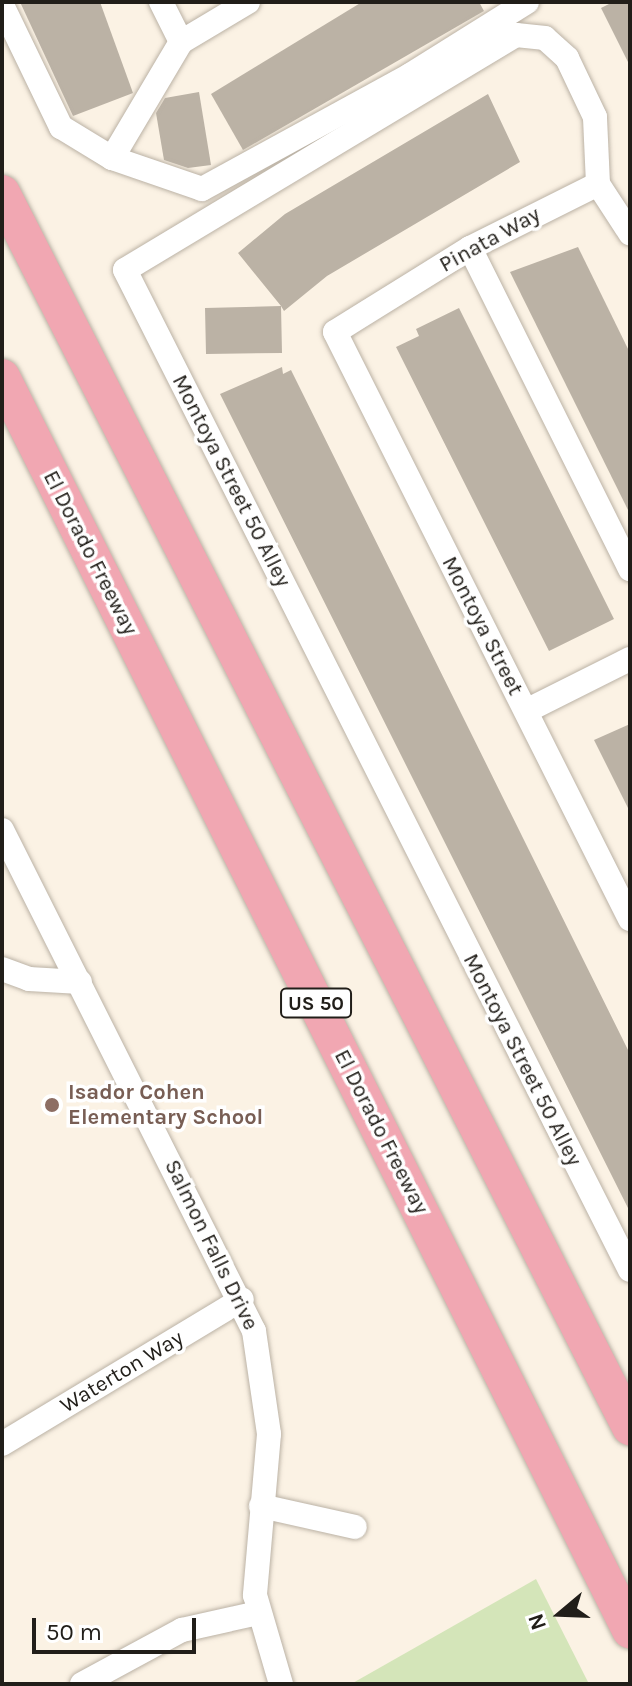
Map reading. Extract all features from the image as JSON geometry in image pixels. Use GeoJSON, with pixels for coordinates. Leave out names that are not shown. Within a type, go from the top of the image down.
{"type":"FeatureCollection","features":[{"type":"Feature","properties":{"kind":"highway"},"geometry":{"type":"LineString","coordinates":[[2,193],[630,1427]]}},
{"type":"Feature","properties":{"kind":"highway","name":"El Dorado Freeway"},"geometry":{"type":"LineString","coordinates":[[2,377],[630,1630]]}},
{"type":"Feature","properties":{"kind":"street"},"geometry":{"type":"LineString","coordinates":[[161,2],[181,42]]}},
{"type":"Feature","properties":{"kind":"street"},"geometry":{"type":"LineString","coordinates":[[112,158],[181,42],[248,2]]}},
{"type":"Feature","properties":{"kind":"street"},"geometry":{"type":"LineString","coordinates":[[2,5],[61,127],[112,158],[202,189],[410,75],[527,2]]}},
{"type":"Feature","properties":{"kind":"street","name":"Montoya Street 50 Alley"},"geometry":{"type":"LineString","coordinates":[[598,184],[595,117],[567,58],[545,38],[516,35],[125,270],[630,1270]]}},
{"type":"Feature","properties":{"kind":"street"},"geometry":{"type":"LineString","coordinates":[[598,184],[630,233]]}},
{"type":"Feature","properties":{"kind":"street","name":"Pinata Way"},"geometry":{"type":"LineString","coordinates":[[335,332],[470,248],[598,184]]}},
{"type":"Feature","properties":{"kind":"street"},"geometry":{"type":"LineString","coordinates":[[470,248],[630,569]]}},
{"type":"Feature","properties":{"kind":"street","name":"Montoya Street"},"geometry":{"type":"LineString","coordinates":[[335,332],[630,919]]}},
{"type":"Feature","properties":{"kind":"street"},"geometry":{"type":"LineString","coordinates":[[526,711],[630,659]]}},
{"type":"Feature","properties":{"kind":"street","name":"Salmon Falls Drive"},"geometry":{"type":"LineString","coordinates":[[2,830],[242,1299],[268,1399],[254,1560],[258,1613],[281,1684]]}},
{"type":"Feature","properties":{"kind":"street"},"geometry":{"type":"LineString","coordinates":[[2,969],[29,979],[80,982]]}},
{"type":"Feature","properties":{"kind":"street","name":"Waterton Way"},"geometry":{"type":"LineString","coordinates":[[2,1444],[242,1299]]}},
{"type":"Feature","properties":{"kind":"street"},"geometry":{"type":"LineString","coordinates":[[261,1506],[355,1527]]}},
{"type":"Feature","properties":{"kind":"street"},"geometry":{"type":"LineString","coordinates":[[82,1684],[182,1630],[258,1613]]}},
{"type":"Feature","properties":{"kind":"green space"},"geometry":{"type":"Polygon","coordinates":[[[536,1579],[589,1684],[351,1684],[536,1579]]]}},
{"type":"Feature","properties":{"kind":"building"},"geometry":{"type":"Polygon","coordinates":[[[20,2],[100,2],[133,93],[73,116],[20,2]]]}},
{"type":"Feature","properties":{"kind":"building"},"geometry":{"type":"Polygon","coordinates":[[[362,2],[479,2],[484,11],[243,150],[211,94],[362,2]]]}},
{"type":"Feature","properties":{"kind":"building"},"geometry":{"type":"Polygon","coordinates":[[[613,2],[630,2],[630,66],[601,8],[613,2]]]}},
{"type":"Feature","properties":{"kind":"building"},"geometry":{"type":"Polygon","coordinates":[[[199,92],[211,165],[188,168],[164,160],[156,113],[165,98],[199,92]]]}},
{"type":"Feature","properties":{"kind":"building"},"geometry":{"type":"Polygon","coordinates":[[[488,94],[520,162],[327,276],[284,311],[238,253],[285,214],[488,94]]]}},
{"type":"Feature","properties":{"kind":"building"},"geometry":{"type":"Polygon","coordinates":[[[578,247],[630,353],[630,514],[510,272],[578,247]]]}},
{"type":"Feature","properties":{"kind":"building"},"geometry":{"type":"Polygon","coordinates":[[[281,306],[282,353],[206,354],[205,308],[281,306]]]}},
{"type":"Feature","properties":{"kind":"building"},"geometry":{"type":"Polygon","coordinates":[[[459,308],[614,619],[549,651],[396,347],[419,336],[416,329],[459,308]]]}},
{"type":"Feature","properties":{"kind":"building"},"geometry":{"type":"Polygon","coordinates":[[[282,367],[283,374],[291,370],[630,1054],[630,1212],[220,394],[282,367]]]}},
{"type":"Feature","properties":{"kind":"building"},"geometry":{"type":"Polygon","coordinates":[[[630,724],[630,812],[594,740],[630,724]]]}},
{"type":"Feature","properties":{"kind":"place","name":"Isador Cohen Elementary School"},"geometry":{"type":"Point","coordinates":[52,1105]}}]}
